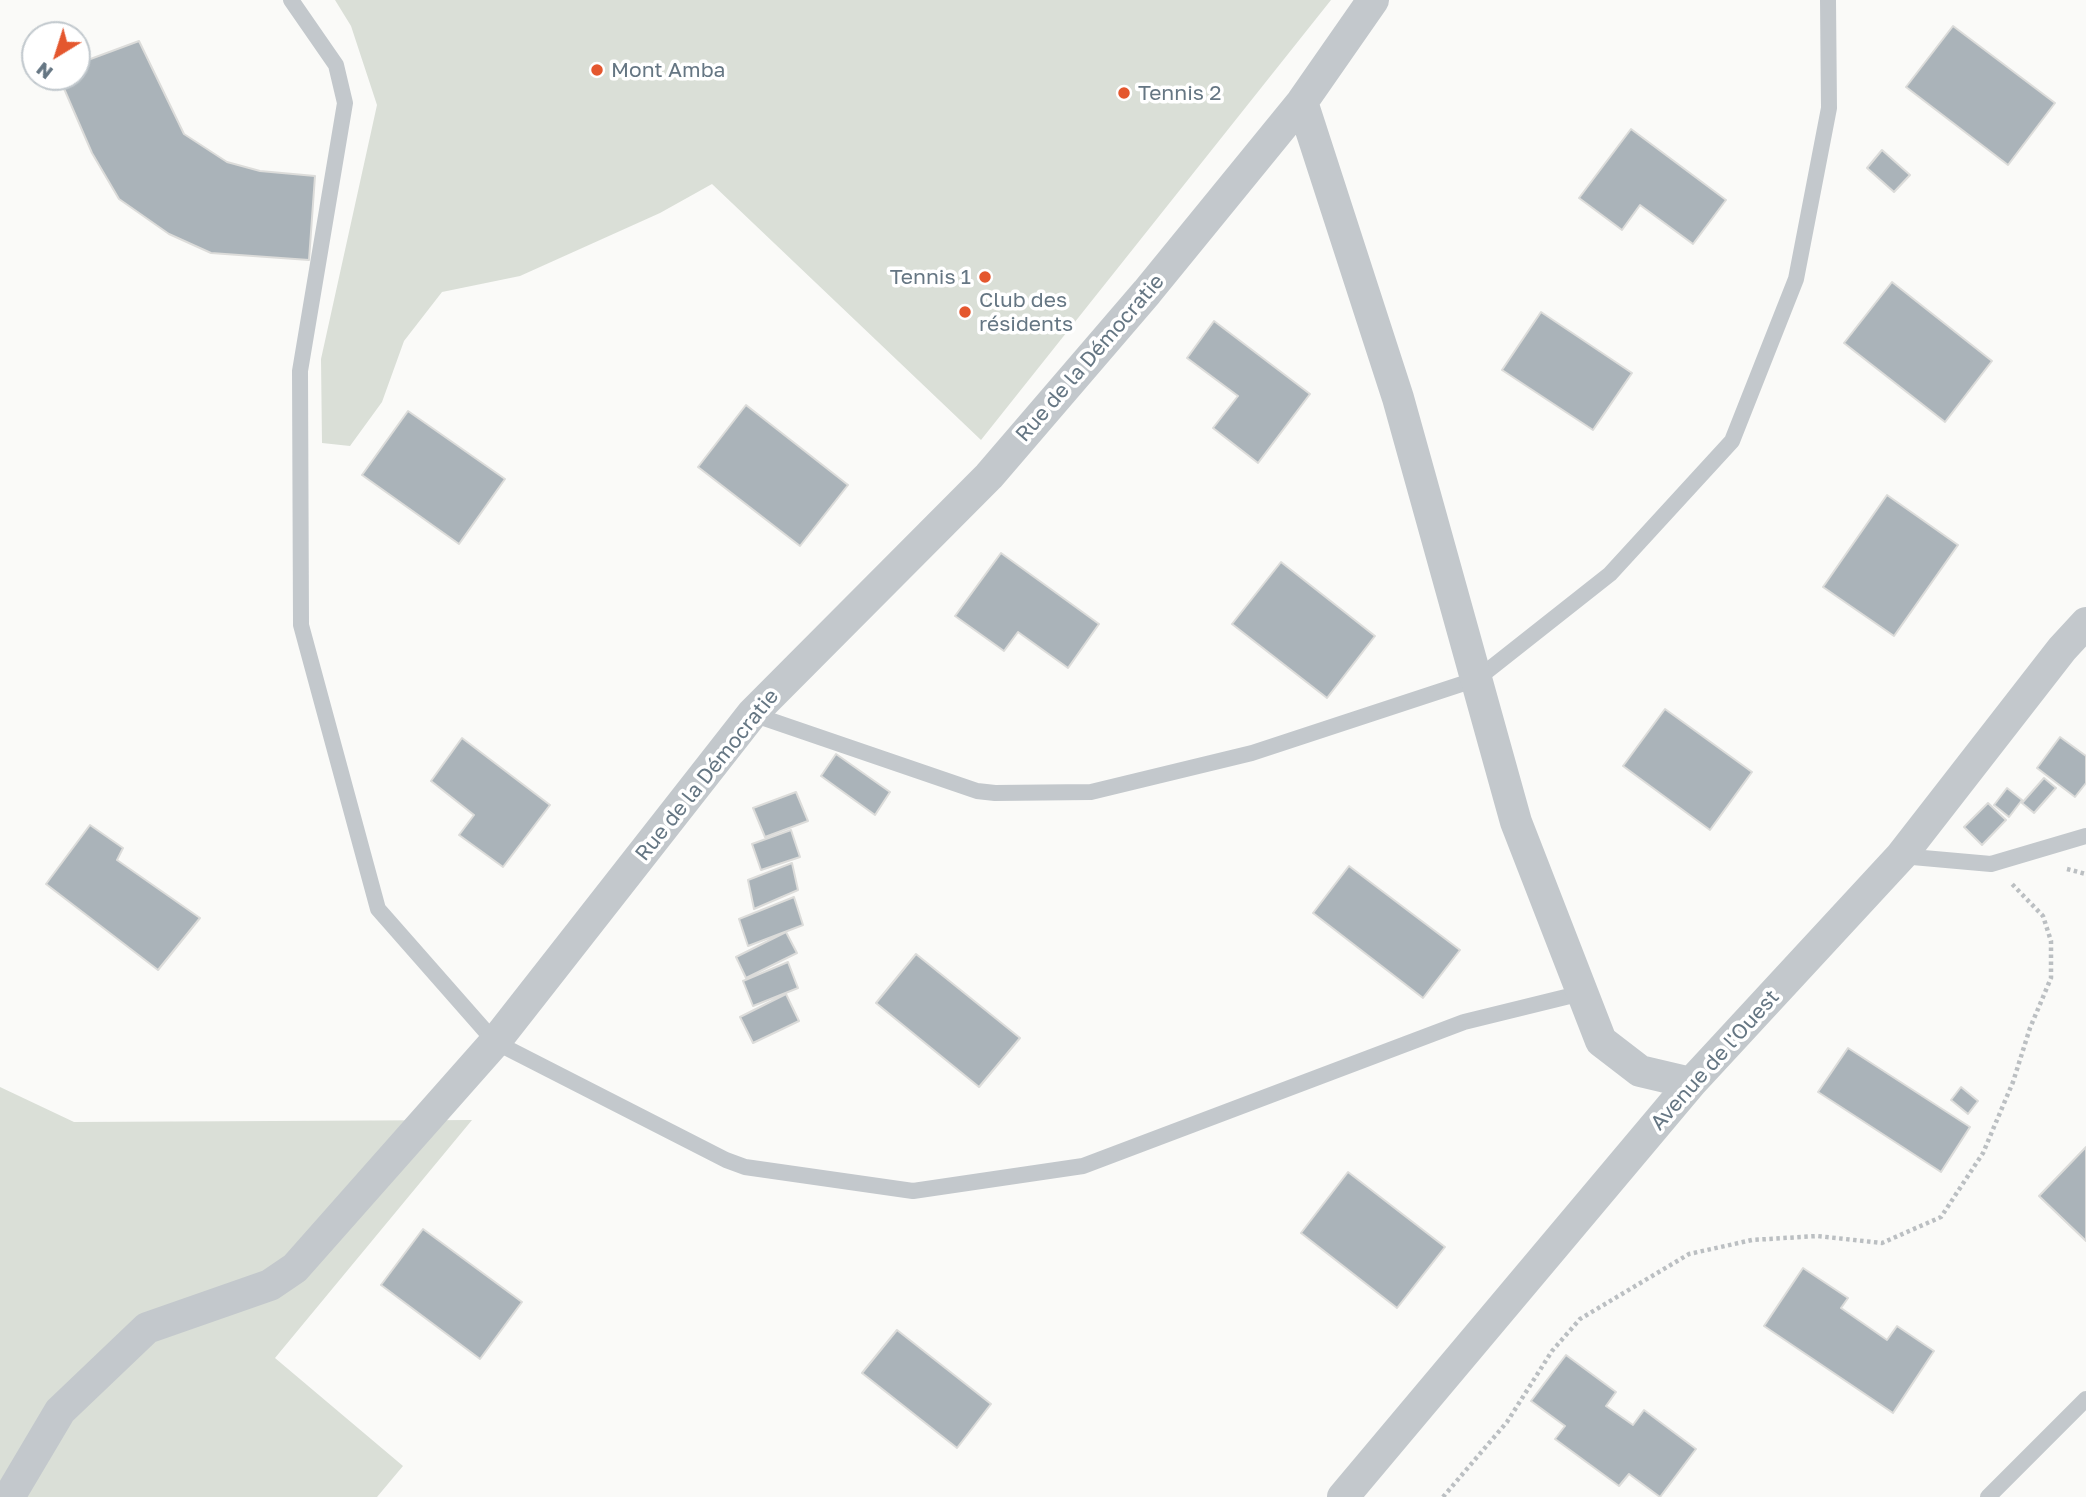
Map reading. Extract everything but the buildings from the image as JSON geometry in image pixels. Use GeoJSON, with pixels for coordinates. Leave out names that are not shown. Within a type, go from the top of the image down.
{"type":"FeatureCollection","features":[{"type":"Feature","properties":{"kind":"street","name":"Rue de la Démocratie"},"geometry":{"type":"LineString","coordinates":[[9,1497],[60,1410],[147,1328],[270,1285],[295,1268],[495,1042],[752,714],[989,476],[1147,292],[1302,102],[1373,0]]}},
{"type":"Feature","properties":{"kind":"street"},"geometry":{"type":"LineString","coordinates":[[1302,102],[1398,398],[1516,822],[1601,1041],[1640,1071],[1691,1083]]}},
{"type":"Feature","properties":{"kind":"street","name":"Avenue de l'Ouest"},"geometry":{"type":"LineString","coordinates":[[1343,1497],[1691,1083],[1901,856],[2062,649],[2086,623]]}},
{"type":"Feature","properties":{"kind":"lane"},"geometry":{"type":"LineString","coordinates":[[291,0],[336,65],[345,103],[300,371],[303,635],[377,909],[495,1042],[726,1160],[745,1167],[913,1191],[1083,1167],[1464,1022],[1582,993]]}},
{"type":"Feature","properties":{"kind":"lane"},"geometry":{"type":"LineString","coordinates":[[752,714],[977,791],[1091,792],[1252,753],[1476,679],[1610,574],[1732,440],[1796,279],[1829,108],[1828,0]]}},
{"type":"Feature","properties":{"kind":"lane"},"geometry":{"type":"LineString","coordinates":[[1901,856],[1992,864],[2086,836]]}},
{"type":"Feature","properties":{"kind":"lane"},"geometry":{"type":"LineString","coordinates":[[1988,1497],[2086,1399]]}},
{"type":"Feature","properties":{"kind":"path"},"geometry":{"type":"LineString","coordinates":[[1443,1497],[1507,1422],[1552,1351],[1580,1319],[1689,1255],[1752,1240],[1817,1236],[1882,1243],[1941,1217],[1983,1153],[2013,1082],[2051,978],[2051,941],[2043,916],[1992,864]]}},
{"type":"Feature","properties":{"kind":"shaded area"},"geometry":{"type":"Polygon","coordinates":[[[335,0],[1331,0],[981,440],[712,184],[660,213],[520,276],[442,292],[404,341],[382,402],[350,446],[322,443],[321,359],[377,105],[351,26],[335,0]]]}},
{"type":"Feature","properties":{"kind":"shaded area"},"geometry":{"type":"Polygon","coordinates":[[[0,1087],[74,1122],[472,1120],[275,1358],[403,1466],[377,1497],[0,1497],[0,1087]]]}},
{"type":"Feature","properties":{"kind":"place","name":"Mont Amba"},"geometry":{"type":"Point","coordinates":[597,70]}},
{"type":"Feature","properties":{"kind":"place","name":"Tennis 2"},"geometry":{"type":"Point","coordinates":[1124,93]}},
{"type":"Feature","properties":{"kind":"place","name":"Tennis 1"},"geometry":{"type":"Point","coordinates":[985,277]}},
{"type":"Feature","properties":{"kind":"place","name":"Club des résidents"},"geometry":{"type":"Point","coordinates":[965,312]}}]}
